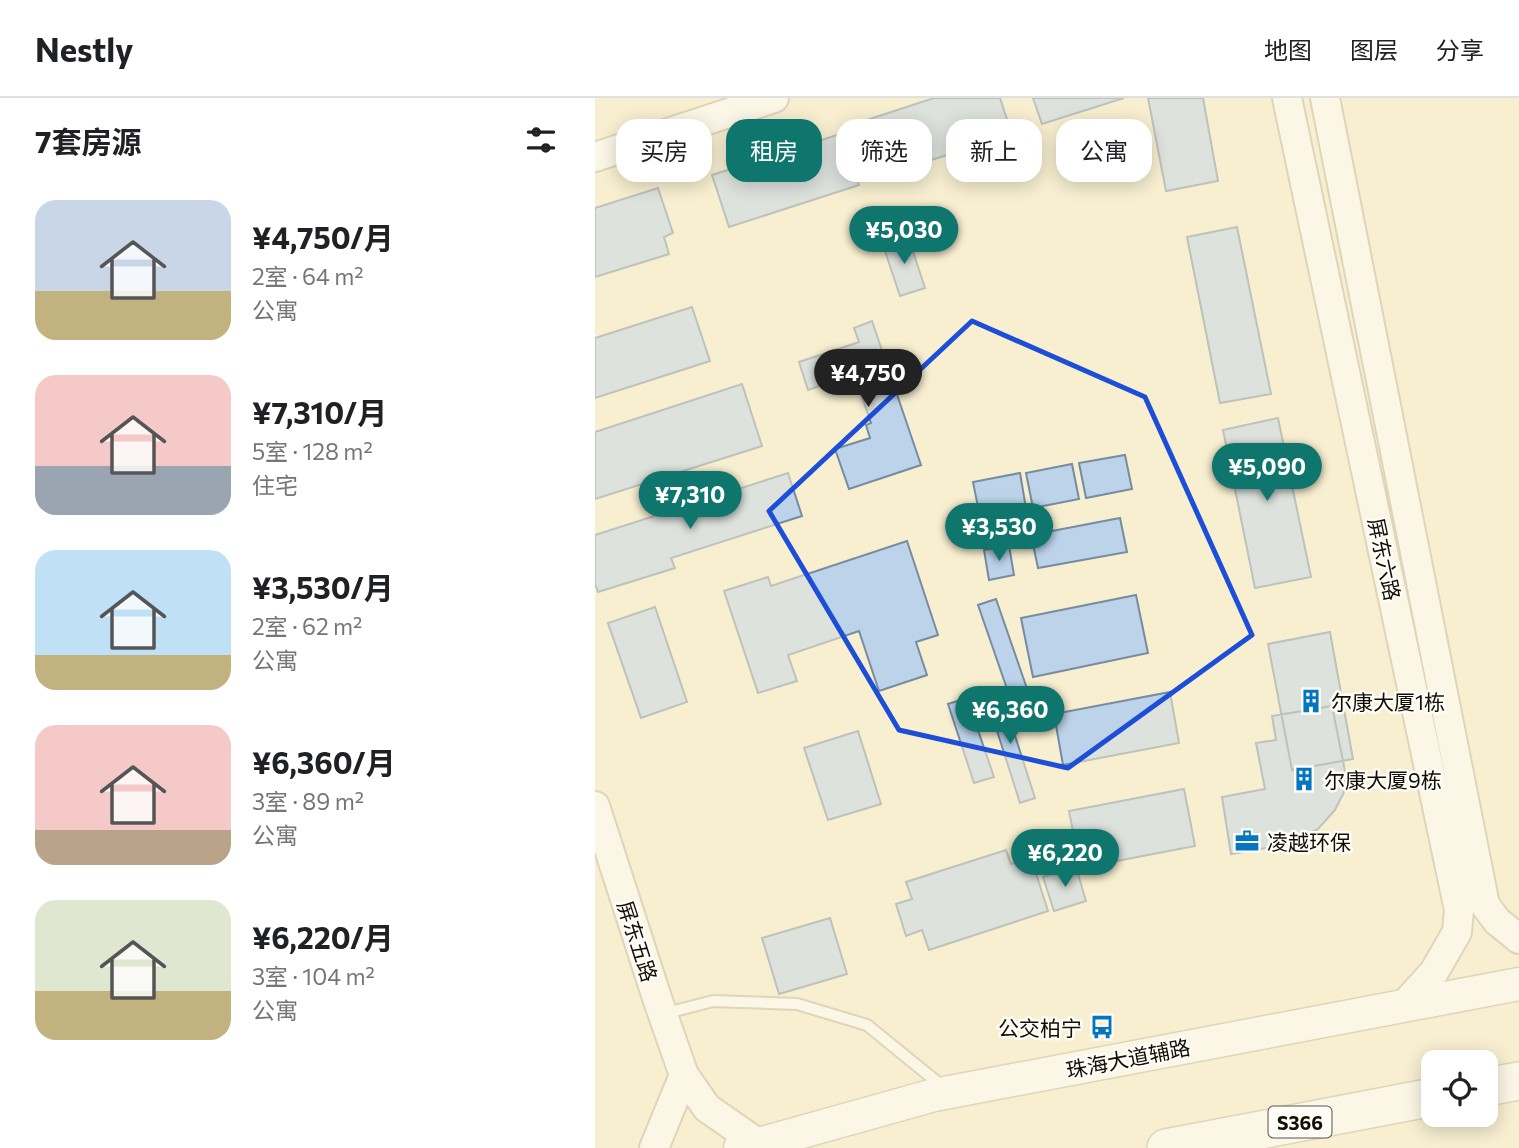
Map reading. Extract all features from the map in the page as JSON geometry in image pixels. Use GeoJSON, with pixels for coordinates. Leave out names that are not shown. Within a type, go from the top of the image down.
{"type":"FeatureCollection","features":[{"type":"Feature","properties":{"kind":"highway"},"geometry":{"type":"LineString","coordinates":[[1498,1085],[1519,1081]]}},
{"type":"Feature","properties":{"kind":"highway","name":"S366"},"geometry":{"type":"LineString","coordinates":[[1167,1148],[1421,1099]]}},
{"type":"Feature","properties":{"kind":"main road","name":"珠海大道辅路"},"geometry":{"type":"LineString","coordinates":[[749,1146],[935,1095],[1519,984]]}},
{"type":"Feature","properties":{"kind":"street"},"geometry":{"type":"LineString","coordinates":[[595,157],[774,98]]}},
{"type":"Feature","properties":{"kind":"street","name":"屏东六路"},"geometry":{"type":"LineString","coordinates":[[1287,98],[1459,910],[1457,932],[1434,972],[1404,1005]]}},
{"type":"Feature","properties":{"kind":"street","name":"屏东六路"},"geometry":{"type":"LineString","coordinates":[[1325,98],[1485,905],[1497,921],[1519,939]]}},
{"type":"Feature","properties":{"kind":"street","name":"屏东五路"},"geometry":{"type":"LineString","coordinates":[[595,806],[684,1075],[707,1108],[749,1146]]}},
{"type":"Feature","properties":{"kind":"street"},"geometry":{"type":"LineString","coordinates":[[654,1148],[684,1075]]}},
{"type":"Feature","properties":{"kind":"lane"},"geometry":{"type":"LineString","coordinates":[[662,1014],[713,1001],[797,1004],[867,1025],[949,1093]]}},
{"type":"Feature","properties":{"kind":"highlighted area"},"geometry":{"type":"Polygon","coordinates":[[[972,321],[1145,397],[1252,635],[1068,768],[899,730],[769,511],[972,321]]]}},
{"type":"Feature","properties":{"kind":"building"},"geometry":{"type":"Polygon","coordinates":[[[934,98],[1000,98],[1007,119],[946,119],[946,155],[932,160],[932,119],[870,119],[934,98]]]}},
{"type":"Feature","properties":{"kind":"building"},"geometry":{"type":"Polygon","coordinates":[[[1033,98],[1124,98],[1042,124],[1033,98]]]}},
{"type":"Feature","properties":{"kind":"building"},"geometry":{"type":"Polygon","coordinates":[[[1148,98],[1203,98],[1218,181],[1166,191],[1148,98]]]}},
{"type":"Feature","properties":{"kind":"building"},"geometry":{"type":"Polygon","coordinates":[[[836,135],[836,182],[858,182],[859,185],[729,227],[712,175],[726,171],[726,182],[822,182],[822,140],[836,135]]]}},
{"type":"Feature","properties":{"kind":"building"},"geometry":{"type":"Polygon","coordinates":[[[658,188],[673,233],[664,237],[669,254],[595,277],[595,208],[658,188]]]}},
{"type":"Feature","properties":{"kind":"building"},"geometry":{"type":"Polygon","coordinates":[[[1237,227],[1271,394],[1220,403],[1187,237],[1237,227]]]}},
{"type":"Feature","properties":{"kind":"building"},"geometry":{"type":"Polygon","coordinates":[[[908,236],[925,288],[900,296],[883,245],[908,236]]]}},
{"type":"Feature","properties":{"kind":"building"},"geometry":{"type":"Polygon","coordinates":[[[692,307],[710,361],[595,398],[595,338],[692,307]]]}},
{"type":"Feature","properties":{"kind":"building"},"geometry":{"type":"Polygon","coordinates":[[[872,321],[921,465],[849,489],[835,449],[870,438],[866,425],[871,423],[854,374],[808,390],[799,362],[859,342],[854,328],[872,321]]]}},
{"type":"Feature","properties":{"kind":"building"},"geometry":{"type":"Polygon","coordinates":[[[742,384],[762,446],[595,499],[595,432],[742,384]]]}},
{"type":"Feature","properties":{"kind":"building"},"geometry":{"type":"Polygon","coordinates":[[[1278,418],[1311,577],[1255,588],[1223,430],[1278,418]]]}},
{"type":"Feature","properties":{"kind":"building"},"geometry":{"type":"Polygon","coordinates":[[[1125,455],[1132,489],[1086,498],[1079,463],[1125,455]]]}},
{"type":"Feature","properties":{"kind":"building"},"geometry":{"type":"Polygon","coordinates":[[[1072,464],[1079,499],[1033,508],[1026,473],[1072,464]]]}},
{"type":"Feature","properties":{"kind":"building"},"geometry":{"type":"Polygon","coordinates":[[[788,473],[802,516],[671,558],[675,568],[598,592],[595,584],[595,535],[788,473]]]}},
{"type":"Feature","properties":{"kind":"building"},"geometry":{"type":"Polygon","coordinates":[[[1020,473],[1026,508],[980,517],[973,482],[1020,473]]]}},
{"type":"Feature","properties":{"kind":"building"},"geometry":{"type":"Polygon","coordinates":[[[1120,518],[1127,552],[1038,568],[1031,535],[1120,518]]]}},
{"type":"Feature","properties":{"kind":"building"},"geometry":{"type":"Polygon","coordinates":[[[907,541],[938,635],[916,642],[927,675],[879,691],[859,631],[788,655],[797,681],[758,693],[724,591],[768,577],[771,586],[907,541]]]}},
{"type":"Feature","properties":{"kind":"building"},"geometry":{"type":"Polygon","coordinates":[[[1009,546],[1014,575],[989,580],[984,550],[1009,546]]]}},
{"type":"Feature","properties":{"kind":"building"},"geometry":{"type":"Polygon","coordinates":[[[1136,595],[1148,653],[1033,677],[1021,618],[1136,595]]]}},
{"type":"Feature","properties":{"kind":"building"},"geometry":{"type":"Polygon","coordinates":[[[996,599],[1032,703],[1014,709],[978,605],[996,599]]]}},
{"type":"Feature","properties":{"kind":"building"},"geometry":{"type":"Polygon","coordinates":[[[655,607],[687,702],[641,718],[608,623],[655,607]]]}},
{"type":"Feature","properties":{"kind":"building","name":"尔康大厦1栋"},"geometry":{"type":"Polygon","coordinates":[[[1330,632],[1353,759],[1292,770],[1268,644],[1330,632]]]}},
{"type":"Feature","properties":{"kind":"building"},"geometry":{"type":"Polygon","coordinates":[[[1000,689],[1035,798],[1020,803],[985,693],[1000,689]]]}},
{"type":"Feature","properties":{"kind":"building"},"geometry":{"type":"Polygon","coordinates":[[[1170,692],[1179,743],[1063,765],[1054,714],[1170,692]]]}},
{"type":"Feature","properties":{"kind":"building"},"geometry":{"type":"Polygon","coordinates":[[[967,698],[994,777],[974,783],[948,704],[967,698]]]}},
{"type":"Feature","properties":{"kind":"building","name":"尔康大厦9栋"},"geometry":{"type":"Polygon","coordinates":[[[1332,706],[1346,776],[1344,792],[1335,810],[1318,829],[1301,838],[1301,842],[1231,854],[1222,797],[1265,789],[1256,743],[1276,740],[1272,716],[1332,706]]]}},
{"type":"Feature","properties":{"kind":"building"},"geometry":{"type":"Polygon","coordinates":[[[858,731],[881,804],[828,820],[804,748],[858,731]]]}},
{"type":"Feature","properties":{"kind":"building"},"geometry":{"type":"Polygon","coordinates":[[[1184,789],[1195,846],[1080,868],[1069,811],[1184,789]]]}},
{"type":"Feature","properties":{"kind":"building"},"geometry":{"type":"Polygon","coordinates":[[[1006,850],[1011,864],[1031,858],[1048,911],[929,950],[922,930],[906,936],[896,904],[912,899],[906,882],[1006,850]]]}},
{"type":"Feature","properties":{"kind":"building"},"geometry":{"type":"Polygon","coordinates":[[[1076,867],[1086,901],[1054,911],[1043,877],[1076,867]]]}},
{"type":"Feature","properties":{"kind":"building"},"geometry":{"type":"Polygon","coordinates":[[[830,918],[847,974],[779,994],[762,938],[830,918]]]}},
{"type":"Feature","properties":{"kind":"place","name":"尔康大厦1栋"},"geometry":{"type":"Point","coordinates":[1311,701]}},
{"type":"Feature","properties":{"kind":"place","name":"尔康大厦9栋"},"geometry":{"type":"Point","coordinates":[1304,779]}},
{"type":"Feature","properties":{"kind":"place","name":"凌越环保"},"geometry":{"type":"Point","coordinates":[1247,841]}},
{"type":"Feature","properties":{"kind":"place","name":"公交柏宁"},"geometry":{"type":"Point","coordinates":[1102,1027]}}]}
